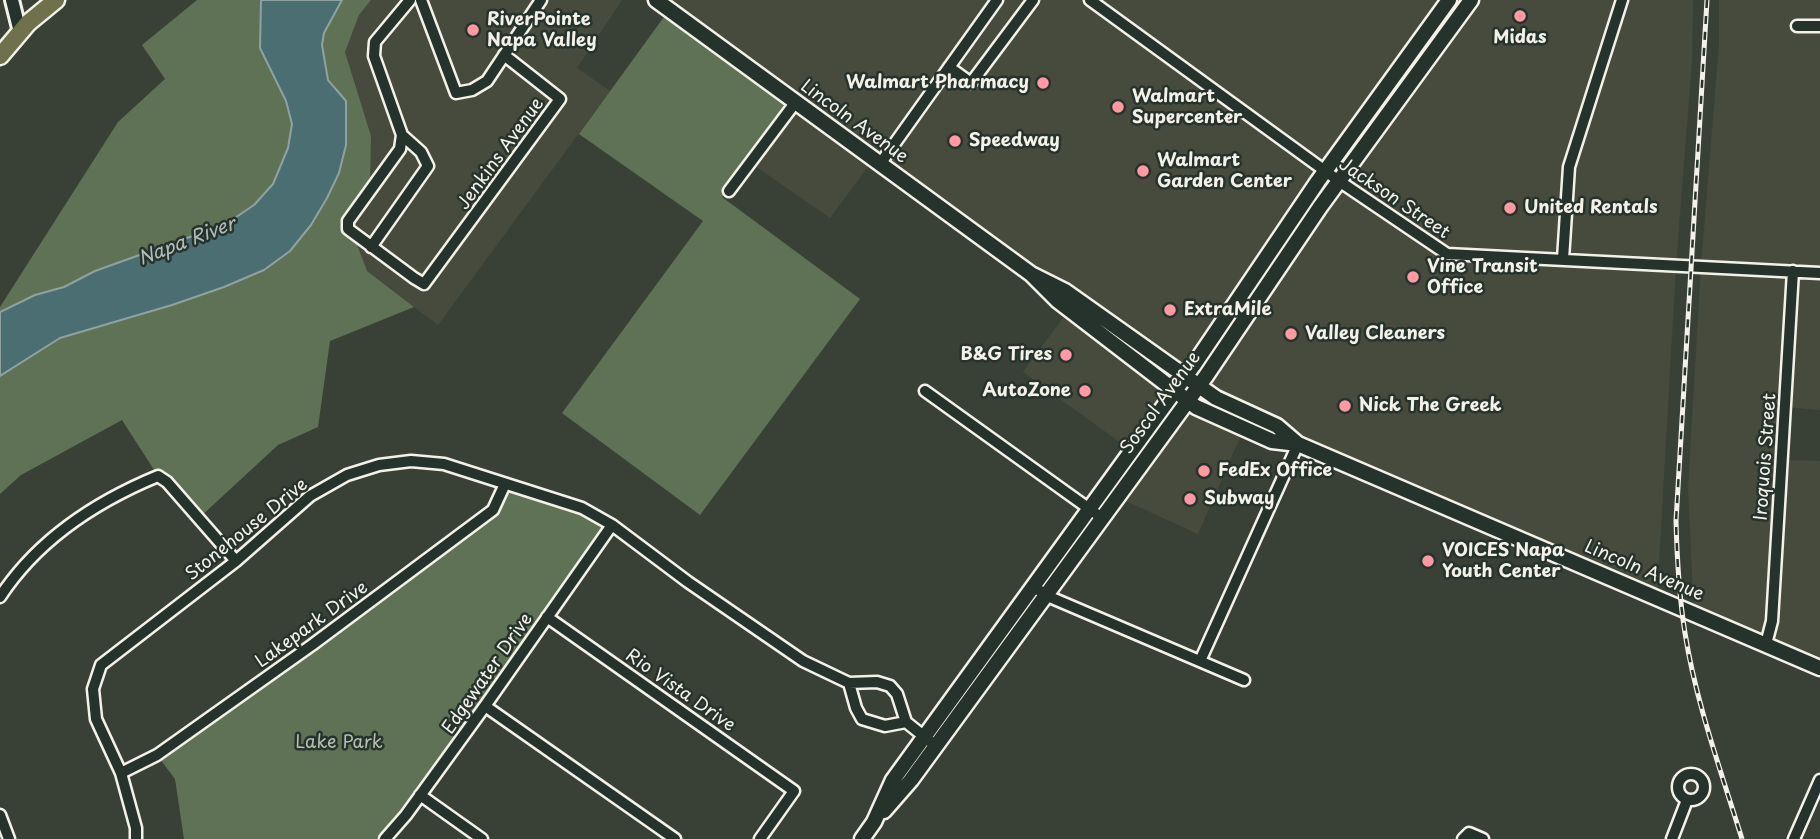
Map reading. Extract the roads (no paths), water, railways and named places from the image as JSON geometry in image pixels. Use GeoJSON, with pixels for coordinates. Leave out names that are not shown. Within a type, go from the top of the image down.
{"type":"FeatureCollection","features":[{"type":"Feature","properties":{"kind":"main road"},"geometry":{"type":"LineString","coordinates":[[0,56],[20,32],[56,0]]}},
{"type":"Feature","properties":{"kind":"main road","name":"Lincoln Avenue"},"geometry":{"type":"LineString","coordinates":[[656,0],[1031,274],[1058,301],[1196,407],[1272,441],[1298,444],[1820,668]]}},
{"type":"Feature","properties":{"kind":"main road","name":"Soscol Avenue"},"geometry":{"type":"LineString","coordinates":[[1096,514],[1175,391],[1325,171],[1449,0]]}},
{"type":"Feature","properties":{"kind":"main road","name":"Soscol Avenue"},"geometry":{"type":"LineString","coordinates":[[862,839],[874,822],[893,780],[930,742],[1096,514],[1187,401],[1339,181],[1471,0]]}},
{"type":"Feature","properties":{"kind":"main road","name":"Lincoln Avenue"},"geometry":{"type":"LineString","coordinates":[[1031,274],[1065,291],[1198,386],[1228,405],[1277,426],[1298,444]]}},
{"type":"Feature","properties":{"kind":"street"},"geometry":{"type":"LineString","coordinates":[[12,0],[20,32]]}},
{"type":"Feature","properties":{"kind":"street"},"geometry":{"type":"LineString","coordinates":[[402,135],[400,149],[348,221],[348,229],[352,234],[371,247],[428,166],[421,152],[402,135],[373,56],[375,42],[410,0]]}},
{"type":"Feature","properties":{"kind":"street"},"geometry":{"type":"LineString","coordinates":[[421,0],[456,93],[481,86],[487,81],[541,0]]}},
{"type":"Feature","properties":{"kind":"street"},"geometry":{"type":"LineString","coordinates":[[880,164],[997,0]]}},
{"type":"Feature","properties":{"kind":"street"},"geometry":{"type":"LineString","coordinates":[[948,67],[971,83],[1032,0]]}},
{"type":"Feature","properties":{"kind":"street","name":"Jackson Street"},"geometry":{"type":"LineString","coordinates":[[1090,0],[1339,181],[1447,254],[1820,273]]}},
{"type":"Feature","properties":{"kind":"street"},"geometry":{"type":"LineString","coordinates":[[1563,259],[1569,167],[1622,0]]}},
{"type":"Feature","properties":{"kind":"street"},"geometry":{"type":"LineString","coordinates":[[1797,26],[1820,26]]}},
{"type":"Feature","properties":{"kind":"street","name":"Jenkins Avenue"},"geometry":{"type":"LineString","coordinates":[[371,247],[424,284],[561,99],[504,55]]}},
{"type":"Feature","properties":{"kind":"street"},"geometry":{"type":"LineString","coordinates":[[729,191],[795,103]]}},
{"type":"Feature","properties":{"kind":"street","name":"Iroquois Street"},"geometry":{"type":"LineString","coordinates":[[1766,645],[1772,621],[1793,271]]}},
{"type":"Feature","properties":{"kind":"street"},"geometry":{"type":"LineString","coordinates":[[925,391],[1096,514]]}},
{"type":"Feature","properties":{"kind":"street"},"geometry":{"type":"LineString","coordinates":[[1200,661],[1298,444]]}},
{"type":"Feature","properties":{"kind":"street","name":"Stonehouse Drive"},"geometry":{"type":"LineString","coordinates":[[136,839],[136,828],[121,773],[96,719],[93,689],[102,665],[236,561],[310,496],[347,475],[379,465],[411,461],[444,464],[478,473],[582,508],[612,525],[803,661],[849,683],[877,682],[890,687],[897,694],[906,722],[930,742]]}},
{"type":"Feature","properties":{"kind":"street"},"geometry":{"type":"LineString","coordinates":[[0,597],[26,563],[76,518],[158,476],[167,482],[236,561]]}},
{"type":"Feature","properties":{"kind":"street","name":"Lakepark Drive"},"geometry":{"type":"LineString","coordinates":[[121,773],[157,755],[312,645],[493,510],[505,484]]}},
{"type":"Feature","properties":{"kind":"street","name":"Edgewater Drive"},"geometry":{"type":"LineString","coordinates":[[385,839],[420,796],[612,525]]}},
{"type":"Feature","properties":{"kind":"street"},"geometry":{"type":"LineString","coordinates":[[1040,591],[1244,680]]}},
{"type":"Feature","properties":{"kind":"street","name":"Rio Vista Drive"},"geometry":{"type":"LineString","coordinates":[[547,617],[794,791],[760,839]]}},
{"type":"Feature","properties":{"kind":"street"},"geometry":{"type":"LineString","coordinates":[[849,683],[862,719],[885,726],[906,722]]}},
{"type":"Feature","properties":{"kind":"street"},"geometry":{"type":"LineString","coordinates":[[485,706],[675,839]]}},
{"type":"Feature","properties":{"kind":"street"},"geometry":{"type":"LineString","coordinates":[[1794,839],[1815,803],[1820,780]]}},
{"type":"Feature","properties":{"kind":"street"},"geometry":{"type":"LineString","coordinates":[[420,796],[482,839]]}},
{"type":"Feature","properties":{"kind":"street"},"geometry":{"type":"LineString","coordinates":[[1672,839],[1687,800]]}},
{"type":"Feature","properties":{"kind":"street"},"geometry":{"type":"LineString","coordinates":[[0,814],[9,839]]}},
{"type":"Feature","properties":{"kind":"street"},"geometry":{"type":"LineString","coordinates":[[1466,836],[1483,839]]}},
{"type":"Feature","properties":{"kind":"water","name":"Napa River"},"geometry":{"type":"Polygon","coordinates":[[[261,0],[342,0],[324,33],[322,45],[328,80],[346,101],[346,145],[339,173],[311,225],[290,251],[264,270],[172,305],[60,338],[0,376],[0,312],[35,295],[64,287],[95,271],[226,224],[254,205],[273,184],[288,148],[292,124],[286,101],[260,48],[261,0]]]}},
{"type":"Feature","properties":{"kind":"railway"},"geometry":{"type":"LineString","coordinates":[[1707,0],[1676,521],[1677,549],[1681,605],[1690,659],[1710,737],[1742,839]]}},
{"type":"Feature","properties":{"kind":"place","name":"Midas"},"geometry":{"type":"Point","coordinates":[1520,16]}},
{"type":"Feature","properties":{"kind":"place","name":"RiverPointe Napa Valley"},"geometry":{"type":"Point","coordinates":[473,30]}},
{"type":"Feature","properties":{"kind":"place","name":"Walmart Pharmacy"},"geometry":{"type":"Point","coordinates":[1043,83]}},
{"type":"Feature","properties":{"kind":"place","name":"Walmart Supercenter"},"geometry":{"type":"Point","coordinates":[1118,107]}},
{"type":"Feature","properties":{"kind":"place","name":"Speedway"},"geometry":{"type":"Point","coordinates":[955,141]}},
{"type":"Feature","properties":{"kind":"place","name":"Walmart Garden Center"},"geometry":{"type":"Point","coordinates":[1143,171]}},
{"type":"Feature","properties":{"kind":"place","name":"United Rentals"},"geometry":{"type":"Point","coordinates":[1510,208]}},
{"type":"Feature","properties":{"kind":"place","name":"Vine Transit Office"},"geometry":{"type":"Point","coordinates":[1413,277]}},
{"type":"Feature","properties":{"kind":"place","name":"ExtraMile"},"geometry":{"type":"Point","coordinates":[1170,310]}},
{"type":"Feature","properties":{"kind":"place","name":"Valley Cleaners"},"geometry":{"type":"Point","coordinates":[1291,334]}},
{"type":"Feature","properties":{"kind":"place","name":"B&G Tires"},"geometry":{"type":"Point","coordinates":[1066,355]}},
{"type":"Feature","properties":{"kind":"place","name":"AutoZone"},"geometry":{"type":"Point","coordinates":[1085,391]}},
{"type":"Feature","properties":{"kind":"place","name":"Nick The Greek"},"geometry":{"type":"Point","coordinates":[1345,406]}},
{"type":"Feature","properties":{"kind":"place","name":"FedEx Office"},"geometry":{"type":"Point","coordinates":[1204,471]}},
{"type":"Feature","properties":{"kind":"place","name":"Subway"},"geometry":{"type":"Point","coordinates":[1190,499]}},
{"type":"Feature","properties":{"kind":"place","name":"VOICES Napa Youth Center"},"geometry":{"type":"Point","coordinates":[1428,561]}},
{"type":"Feature","properties":{"kind":"park label","name":"Lake Park"},"geometry":{"type":"Point","coordinates":[339,743]}}]}
